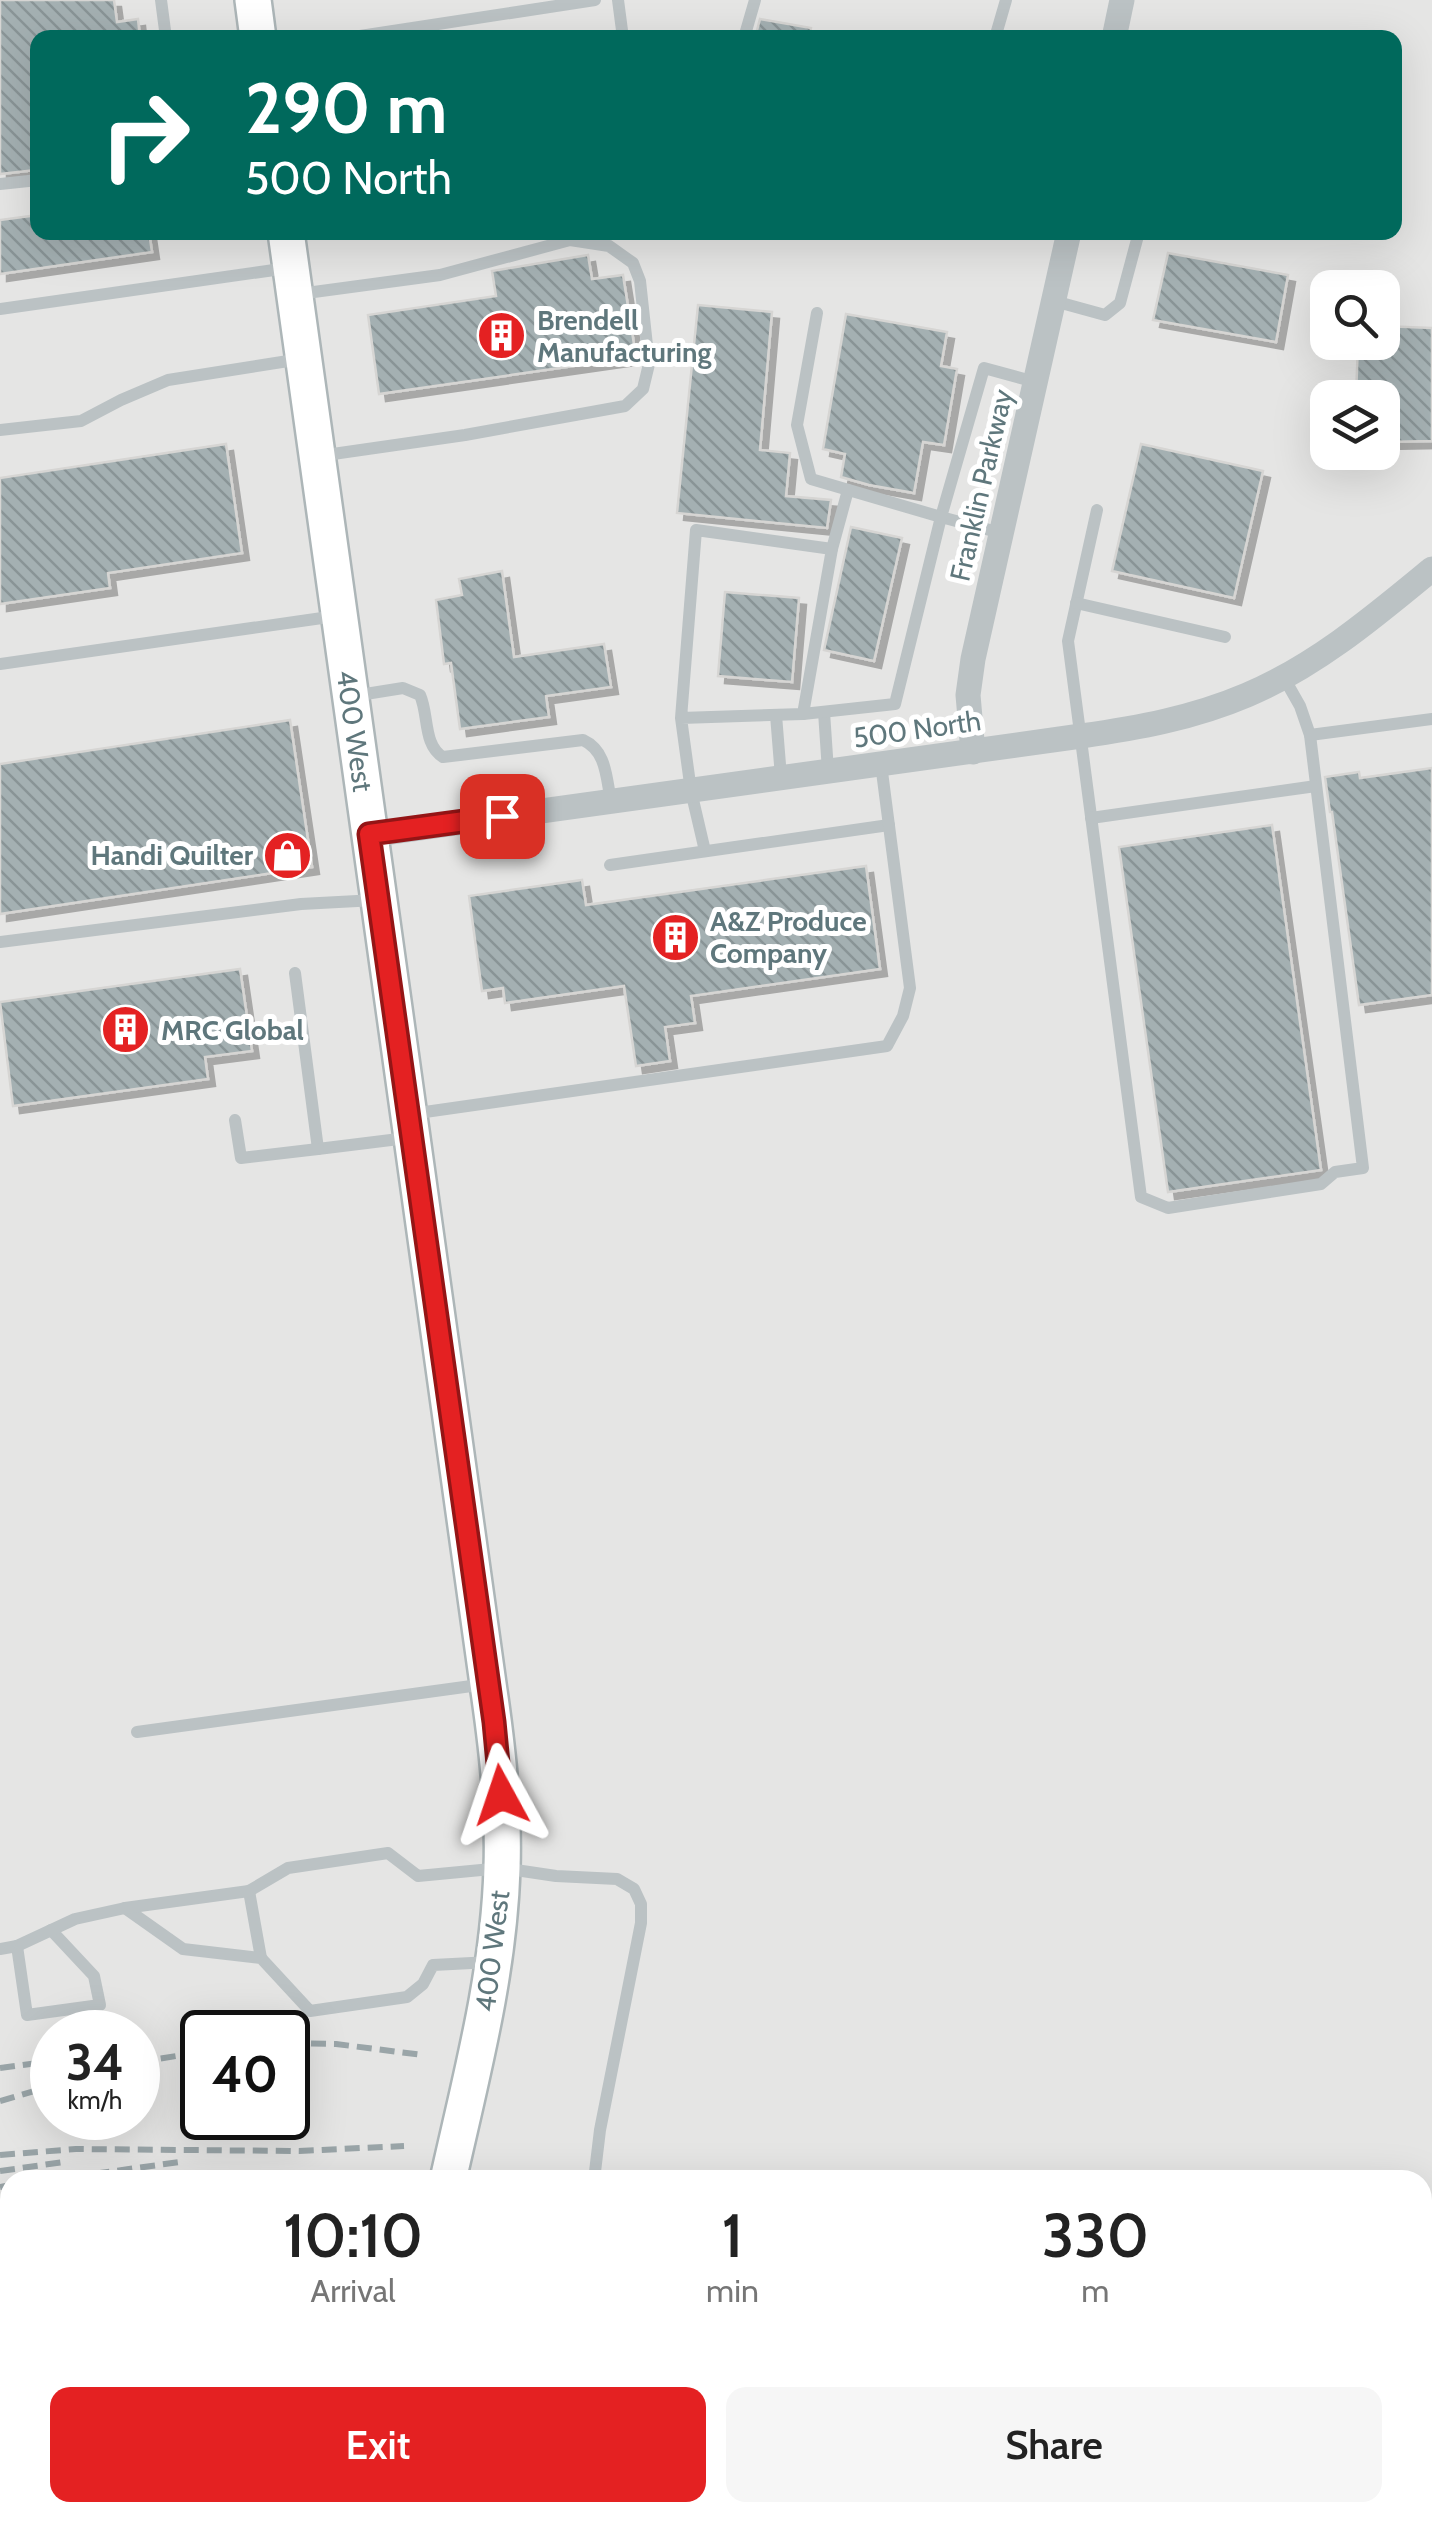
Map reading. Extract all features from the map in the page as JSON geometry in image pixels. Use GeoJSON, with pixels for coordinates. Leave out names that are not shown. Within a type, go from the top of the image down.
{"type":"FeatureCollection","features":[{"type":"Feature","properties":{"kind":"street"},"geometry":{"type":"LineString","coordinates":[[253,0],[257,30]]}},
{"type":"Feature","properties":{"kind":"street"},"geometry":{"type":"LineString","coordinates":[[1116,30],[1122,0]]}},
{"type":"Feature","properties":{"kind":"street","name":"Franklin Parkway"},"geometry":{"type":"LineString","coordinates":[[973,752],[968,713],[970,679],[1068,240]]}},
{"type":"Feature","properties":{"kind":"street","name":"400 West"},"geometry":{"type":"LineString","coordinates":[[289,252],[500,1777],[502,1868],[494,1962],[450,2170]]}},
{"type":"Feature","properties":{"kind":"street","name":"500 North"},"geometry":{"type":"LineString","coordinates":[[369,834],[973,752],[1174,720],[1248,694],[1284,676],[1332,647],[1432,569]]}},
{"type":"Feature","properties":{"kind":"lane"},"geometry":{"type":"LineString","coordinates":[[161,0],[165,30]]}},
{"type":"Feature","properties":{"kind":"lane"},"geometry":{"type":"LineString","coordinates":[[399,30],[595,0]]}},
{"type":"Feature","properties":{"kind":"lane"},"geometry":{"type":"LineString","coordinates":[[618,0],[622,30]]}},
{"type":"Feature","properties":{"kind":"lane"},"geometry":{"type":"LineString","coordinates":[[746,30],[755,0]]}},
{"type":"Feature","properties":{"kind":"lane"},"geometry":{"type":"LineString","coordinates":[[997,30],[1006,0]]}},
{"type":"Feature","properties":{"kind":"lane"},"geometry":{"type":"LineString","coordinates":[[0,184],[30,181]]}},
{"type":"Feature","properties":{"kind":"lane"},"geometry":{"type":"LineString","coordinates":[[0,308],[289,252],[440,275],[570,240],[608,246],[633,263],[640,281],[649,364],[643,390],[625,406],[317,456]]}},
{"type":"Feature","properties":{"kind":"lane"},"geometry":{"type":"LineString","coordinates":[[1054,301],[1105,316],[1120,303],[1137,240]]}},
{"type":"Feature","properties":{"kind":"lane"},"geometry":{"type":"LineString","coordinates":[[817,313],[797,425],[811,480],[1001,533]]}},
{"type":"Feature","properties":{"kind":"lane"},"geometry":{"type":"LineString","coordinates":[[0,430],[81,421],[168,380],[303,358]]}},
{"type":"Feature","properties":{"kind":"lane"},"geometry":{"type":"LineString","coordinates":[[681,718],[803,714],[895,704],[941,517],[984,368],[1035,382]]}},
{"type":"Feature","properties":{"kind":"lane"},"geometry":{"type":"LineString","coordinates":[[803,714],[832,549],[848,490]]}},
{"type":"Feature","properties":{"kind":"lane"},"geometry":{"type":"LineString","coordinates":[[1098,510],[1068,640],[1141,1196],[1168,1208],[1321,1184],[1335,1172],[1362,1168],[1310,735],[1284,676]]}},
{"type":"Feature","properties":{"kind":"lane"},"geometry":{"type":"LineString","coordinates":[[704,851],[681,718],[696,530],[832,549]]}},
{"type":"Feature","properties":{"kind":"lane"},"geometry":{"type":"LineString","coordinates":[[1076,603],[1225,637]]}},
{"type":"Feature","properties":{"kind":"lane"},"geometry":{"type":"LineString","coordinates":[[0,664],[339,616]]}},
{"type":"Feature","properties":{"kind":"lane"},"geometry":{"type":"LineString","coordinates":[[350,696],[403,688],[420,695],[432,748],[443,757],[583,740],[595,745],[602,756],[611,802]]}},
{"type":"Feature","properties":{"kind":"lane"},"geometry":{"type":"LineString","coordinates":[[824,712],[828,771]]}},
{"type":"Feature","properties":{"kind":"lane"},"geometry":{"type":"LineString","coordinates":[[776,715],[781,777]]}},
{"type":"Feature","properties":{"kind":"lane"},"geometry":{"type":"LineString","coordinates":[[1310,735],[1432,718]]}},
{"type":"Feature","properties":{"kind":"lane"},"geometry":{"type":"LineString","coordinates":[[235,1120],[241,1158],[318,1149],[410,1126],[887,1046],[903,1016],[910,988],[881,764]]}},
{"type":"Feature","properties":{"kind":"lane"},"geometry":{"type":"LineString","coordinates":[[1091,818],[1316,786]]}},
{"type":"Feature","properties":{"kind":"lane"},"geometry":{"type":"LineString","coordinates":[[610,864],[889,825]]}},
{"type":"Feature","properties":{"kind":"lane"},"geometry":{"type":"LineString","coordinates":[[0,942],[300,904],[378,900]]}},
{"type":"Feature","properties":{"kind":"lane"},"geometry":{"type":"LineString","coordinates":[[295,973],[318,1149]]}},
{"type":"Feature","properties":{"kind":"lane"},"geometry":{"type":"LineString","coordinates":[[137,1732],[488,1684]]}},
{"type":"Feature","properties":{"kind":"lane"},"geometry":{"type":"LineString","coordinates":[[0,1949],[16,1946],[75,1919],[250,1891],[288,1868],[388,1853],[418,1876],[502,1868],[617,1880],[634,1889],[641,1904],[642,1923],[595,2170]]}},
{"type":"Feature","properties":{"kind":"lane"},"geometry":{"type":"LineString","coordinates":[[250,1891],[261,1958],[310,2011],[407,1997],[423,1984],[433,1964],[494,1962]]}},
{"type":"Feature","properties":{"kind":"lane"},"geometry":{"type":"LineString","coordinates":[[126,1908],[183,1949],[261,1958]]}},
{"type":"Feature","properties":{"kind":"lane"},"geometry":{"type":"LineString","coordinates":[[16,1946],[27,2015],[100,2005],[94,1976],[51,1930]]}},
{"type":"Feature","properties":{"kind":"shaded area"},"geometry":{"type":"Polygon","coordinates":[[[0,0],[1432,0],[1432,2170],[0,2170],[0,0]]]}},
{"type":"Feature","properties":{"kind":"building"},"geometry":{"type":"Polygon","coordinates":[[[0,0],[114,0],[117,22],[138,19],[139,30],[30,30],[30,171],[0,174],[0,0]]]}},
{"type":"Feature","properties":{"kind":"building"},"geometry":{"type":"Polygon","coordinates":[[[760,19],[811,28],[811,30],[757,30],[760,19]]]}},
{"type":"Feature","properties":{"kind":"building"},"geometry":{"type":"Polygon","coordinates":[[[30,216],[30,240],[150,240],[152,252],[0,274],[0,220],[30,216]]]}},
{"type":"Feature","properties":{"kind":"building"},"geometry":{"type":"Polygon","coordinates":[[[1168,253],[1288,275],[1276,342],[1153,320],[1168,253]]]}},
{"type":"Feature","properties":{"kind":"building","name":"Brendell Manufacturing"},"geometry":{"type":"Polygon","coordinates":[[[588,255],[592,279],[623,275],[636,357],[379,394],[368,315],[496,296],[492,271],[588,255]]]}},
{"type":"Feature","properties":{"kind":"building"},"geometry":{"type":"Polygon","coordinates":[[[698,305],[772,312],[760,450],[790,453],[786,496],[831,500],[827,528],[677,513],[698,305]]]}},
{"type":"Feature","properties":{"kind":"building"},"geometry":{"type":"Polygon","coordinates":[[[846,314],[947,332],[941,366],[957,369],[944,445],[923,442],[914,493],[841,477],[845,454],[823,449],[846,314]]]}},
{"type":"Feature","properties":{"kind":"building"},"geometry":{"type":"Polygon","coordinates":[[[1400,327],[1432,328],[1432,441],[1400,442],[1400,380],[1357,380],[1357,360],[1400,360],[1400,327]]]}},
{"type":"Feature","properties":{"kind":"building"},"geometry":{"type":"Polygon","coordinates":[[[226,444],[242,553],[108,573],[110,588],[0,604],[0,478],[226,444]]]}},
{"type":"Feature","properties":{"kind":"building"},"geometry":{"type":"Polygon","coordinates":[[[1141,444],[1263,471],[1234,598],[1112,571],[1141,444]]]}},
{"type":"Feature","properties":{"kind":"building"},"geometry":{"type":"Polygon","coordinates":[[[851,527],[902,538],[874,661],[824,650],[851,527]]]}},
{"type":"Feature","properties":{"kind":"building"},"geometry":{"type":"Polygon","coordinates":[[[502,571],[514,657],[604,644],[611,687],[546,696],[549,717],[460,729],[451,663],[444,664],[436,600],[462,595],[459,579],[502,571]]]}},
{"type":"Feature","properties":{"kind":"building"},"geometry":{"type":"Polygon","coordinates":[[[725,592],[799,598],[792,682],[718,676],[725,592]]]}},
{"type":"Feature","properties":{"kind":"building"},"geometry":{"type":"Polygon","coordinates":[[[290,720],[312,867],[0,914],[0,764],[290,720]]]}},
{"type":"Feature","properties":{"kind":"building"},"geometry":{"type":"Polygon","coordinates":[[[1432,768],[1432,995],[1359,1005],[1325,777],[1359,772],[1360,778],[1432,768]]]}},
{"type":"Feature","properties":{"kind":"building"},"geometry":{"type":"Polygon","coordinates":[[[1272,825],[1321,1170],[1168,1192],[1119,847],[1272,825]]]}},
{"type":"Feature","properties":{"kind":"building","name":"A&Z Produce Company"},"geometry":{"type":"Polygon","coordinates":[[[866,866],[880,969],[691,996],[695,1023],[665,1027],[670,1061],[636,1066],[624,986],[505,1003],[503,988],[482,991],[469,896],[582,880],[586,905],[866,866]]]}},
{"type":"Feature","properties":{"kind":"building","name":"MRC Global"},"geometry":{"type":"Polygon","coordinates":[[[240,969],[252,1051],[205,1057],[208,1079],[13,1106],[0,1002],[240,969]]]}},
{"type":"Feature","properties":{"kind":"railway"},"geometry":{"type":"LineString","coordinates":[[310,2043],[423,2055]]}},
{"type":"Feature","properties":{"kind":"railway"},"geometry":{"type":"LineString","coordinates":[[160,2059],[180,2055]]}},
{"type":"Feature","properties":{"kind":"railway"},"geometry":{"type":"LineString","coordinates":[[0,2068],[30,2064]]}},
{"type":"Feature","properties":{"kind":"railway"},"geometry":{"type":"LineString","coordinates":[[0,2101],[30,2092]]}},
{"type":"Feature","properties":{"kind":"railway"},"geometry":{"type":"LineString","coordinates":[[0,2155],[76,2149],[299,2151],[404,2146]]}},
{"type":"Feature","properties":{"kind":"railway"},"geometry":{"type":"LineString","coordinates":[[7,2170],[64,2162]]}},
{"type":"Feature","properties":{"kind":"railway"},"geometry":{"type":"LineString","coordinates":[[122,2170],[180,2162]]}},
{"type":"Feature","properties":{"kind":"place","name":"Brendell Manufacturing"},"geometry":{"type":"Point","coordinates":[502,336]}},
{"type":"Feature","properties":{"kind":"place","name":"Handi Quilter"},"geometry":{"type":"Point","coordinates":[288,855]}},
{"type":"Feature","properties":{"kind":"place","name":"A&Z Produce Company"},"geometry":{"type":"Point","coordinates":[675,937]}},
{"type":"Feature","properties":{"kind":"place","name":"MRC Global"},"geometry":{"type":"Point","coordinates":[126,1030]}},
{"type":"Feature","properties":{"kind":"route"},"geometry":{"type":"LineString","coordinates":[[501,1795],[369,834],[502,816]]}}]}
